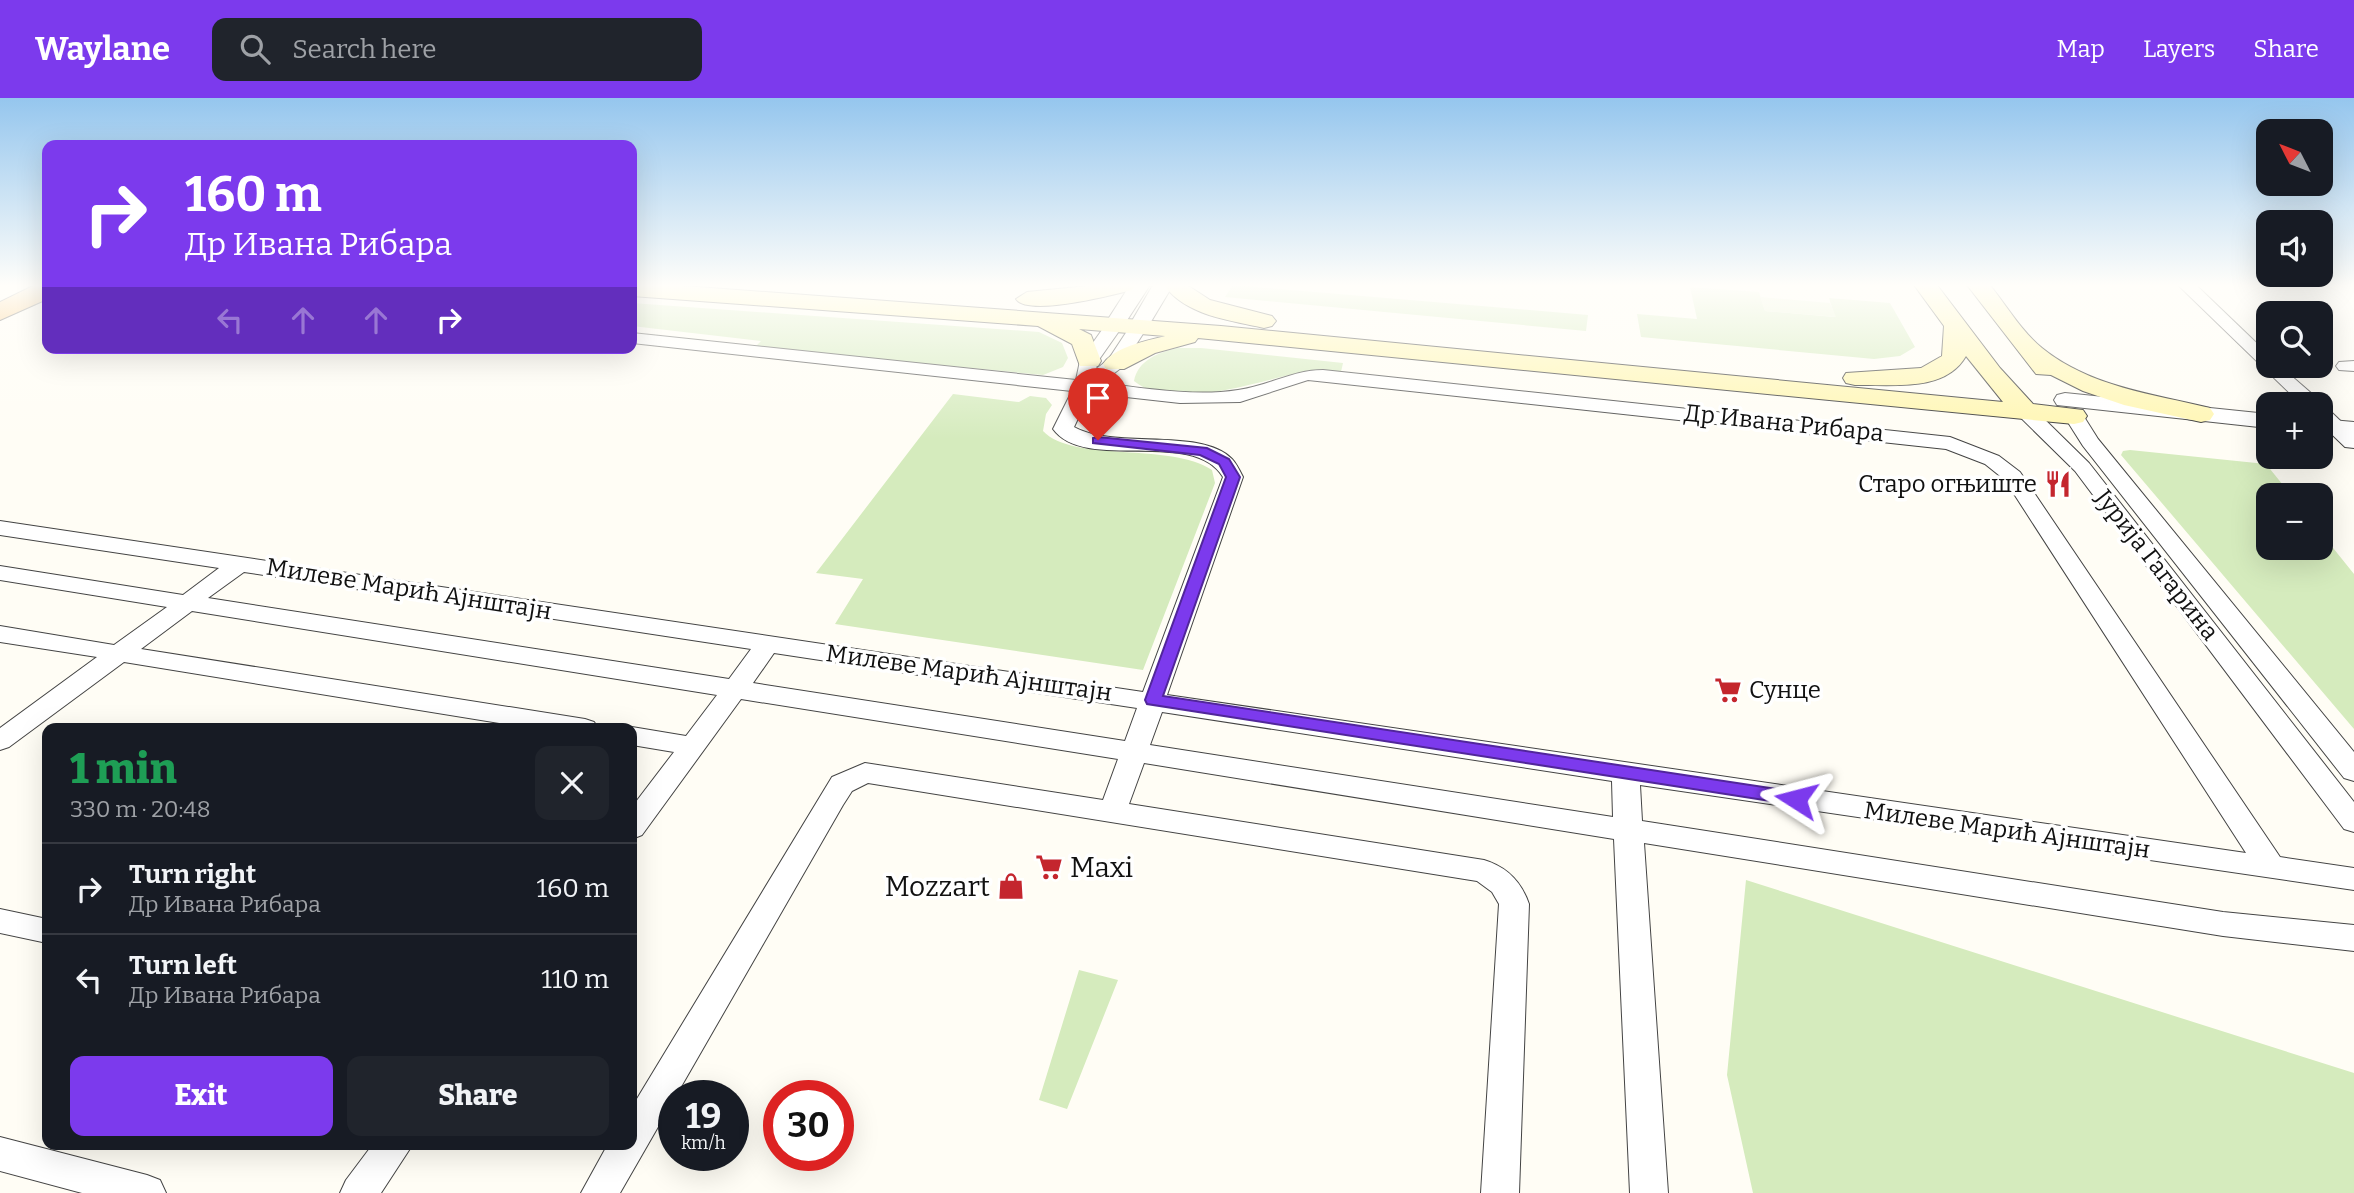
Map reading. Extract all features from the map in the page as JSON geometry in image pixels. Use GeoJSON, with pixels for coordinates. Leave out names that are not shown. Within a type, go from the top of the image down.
{"type":"FeatureCollection","features":[{"type":"Feature","properties":{"kind":"main road"},"geometry":{"type":"LineString","coordinates":[[1077,336],[1086,346],[1089,361]]}},
{"type":"Feature","properties":{"kind":"main road"},"geometry":{"type":"LineString","coordinates":[[1115,364],[1155,345],[1204,336]]}},
{"type":"Feature","properties":{"kind":"main road","name":"Др Ивана Рибара"},"geometry":{"type":"LineString","coordinates":[[1250,336],[1530,366],[2016,402]]}},
{"type":"Feature","properties":{"kind":"main road","name":"Др Ивана Рибара"},"geometry":{"type":"LineString","coordinates":[[1421,336],[1855,378],[2069,408]]}},
{"type":"Feature","properties":{"kind":"main road"},"geometry":{"type":"LineString","coordinates":[[1855,378],[1924,374],[1945,368],[1954,357],[1955,336]]}},
{"type":"Feature","properties":{"kind":"main road","name":"Јурија Гагарина"},"geometry":{"type":"LineString","coordinates":[[1963,336],[2016,402]]}},
{"type":"Feature","properties":{"kind":"main road","name":"Јурија Гагарина"},"geometry":{"type":"LineString","coordinates":[[2018,336],[2069,408]]}},
{"type":"Feature","properties":{"kind":"main road"},"geometry":{"type":"LineString","coordinates":[[2031,352],[2082,384],[2137,401],[2201,414]]}},
{"type":"Feature","properties":{"kind":"street"},"geometry":{"type":"LineString","coordinates":[[1110,336],[1089,361],[1083,388],[1064,422],[1063,429],[1069,435],[1203,451],[1217,456],[1231,468],[1231,486],[1113,811]]}},
{"type":"Feature","properties":{"kind":"street"},"geometry":{"type":"LineString","coordinates":[[1083,388],[1115,364],[1123,336]]}},
{"type":"Feature","properties":{"kind":"street"},"geometry":{"type":"LineString","coordinates":[[2239,336],[2256,352]]}},
{"type":"Feature","properties":{"kind":"street","name":"Др Ивана Рибара"},"geometry":{"type":"LineString","coordinates":[[637,339],[1083,388],[1220,399],[1249,394],[1307,375],[1323,375],[1934,440],[1981,454],[2013,476],[2271,867]]}},
{"type":"Feature","properties":{"kind":"street"},"geometry":{"type":"LineString","coordinates":[[2283,378],[2299,392]]}},
{"type":"Feature","properties":{"kind":"street","name":"Јурија Гагарина"},"geometry":{"type":"LineString","coordinates":[[2016,402],[2081,467],[2354,822]]}},
{"type":"Feature","properties":{"kind":"street","name":"Јурија Гагарина"},"geometry":{"type":"LineString","coordinates":[[2069,408],[2090,442],[2354,771]]}},
{"type":"Feature","properties":{"kind":"street","name":"Др Ивана Рибара"},"geometry":{"type":"LineString","coordinates":[[2069,408],[2201,414],[2256,420]]}},
{"type":"Feature","properties":{"kind":"street","name":"Др Ивана Рибара"},"geometry":{"type":"LineString","coordinates":[[2069,408],[2256,433]]}},
{"type":"Feature","properties":{"kind":"street","name":"Милеве Марић Ајнштајн"},"geometry":{"type":"LineString","coordinates":[[0,528],[2102,845],[2354,879]]}},
{"type":"Feature","properties":{"kind":"street"},"geometry":{"type":"LineString","coordinates":[[0,741],[241,563]]}},
{"type":"Feature","properties":{"kind":"street","name":"Милеве Марић Ајнштајн"},"geometry":{"type":"LineString","coordinates":[[0,573],[2223,924],[2354,938]]}},
{"type":"Feature","properties":{"kind":"street"},"geometry":{"type":"LineString","coordinates":[[0,634],[554,723]]}},
{"type":"Feature","properties":{"kind":"street"},"geometry":{"type":"LineString","coordinates":[[637,821],[769,643]]}},
{"type":"Feature","properties":{"kind":"street"},"geometry":{"type":"LineString","coordinates":[[637,737],[693,746]]}},
{"type":"Feature","properties":{"kind":"street"},"geometry":{"type":"LineString","coordinates":[[1625,772],[1650,1193]]}},
{"type":"Feature","properties":{"kind":"street"},"geometry":{"type":"LineString","coordinates":[[637,1131],[842,784],[853,776],[865,773],[881,774],[1483,871],[1504,885],[1514,904],[1500,1193]]}},
{"type":"Feature","properties":{"kind":"street"},"geometry":{"type":"LineString","coordinates":[[0,921],[42,931]]}},
{"type":"Feature","properties":{"kind":"street"},"geometry":{"type":"LineString","coordinates":[[359,1193],[391,1150]]}},
{"type":"Feature","properties":{"kind":"street"},"geometry":{"type":"LineString","coordinates":[[600,1193],[625,1150]]}},
{"type":"Feature","properties":{"kind":"street"},"geometry":{"type":"LineString","coordinates":[[0,1154],[147,1193]]}},
{"type":"Feature","properties":{"kind":"green space"},"geometry":{"type":"Polygon","coordinates":[[[719,336],[1048,336],[1062,343],[1068,358],[1063,367],[1043,375],[755,347],[761,341],[719,336]]]}},
{"type":"Feature","properties":{"kind":"green space"},"geometry":{"type":"Polygon","coordinates":[[[1909,336],[1915,347],[1900,356],[1874,359],[1641,337],[1909,336]]]}},
{"type":"Feature","properties":{"kind":"green space"},"geometry":{"type":"Polygon","coordinates":[[[1178,348],[1343,363],[1341,372],[1303,372],[1237,388],[1191,394],[1150,390],[1134,381],[1145,362],[1178,348]]]}},
{"type":"Feature","properties":{"kind":"green space"},"geometry":{"type":"Polygon","coordinates":[[[953,394],[1019,402],[1030,396],[1046,398],[1052,405],[1046,414],[1043,431],[1057,441],[1076,447],[1172,457],[1212,470],[1215,483],[1143,670],[835,624],[863,579],[816,573],[953,394]]]}},
{"type":"Feature","properties":{"kind":"green space"},"geometry":{"type":"Polygon","coordinates":[[[2123,451],[2256,463],[2256,469],[2270,469],[2281,483],[2256,483],[2256,560],[2333,560],[2333,548],[2354,574],[2354,729],[2121,455],[2123,451]]]}},
{"type":"Feature","properties":{"kind":"green space"},"geometry":{"type":"Polygon","coordinates":[[[1746,880],[2354,1073],[2354,1193],[1753,1193],[1727,1075],[1746,880]]]}},
{"type":"Feature","properties":{"kind":"green space"},"geometry":{"type":"Polygon","coordinates":[[[1079,970],[1118,980],[1067,1109],[1039,1100],[1079,970]]]}},
{"type":"Feature","properties":{"kind":"place","name":"Старо огњиште"},"geometry":{"type":"Point","coordinates":[2058,484]}},
{"type":"Feature","properties":{"kind":"place","name":"Сунце"},"geometry":{"type":"Point","coordinates":[1728,690]}},
{"type":"Feature","properties":{"kind":"place","name":"Maxi"},"geometry":{"type":"Point","coordinates":[1049,867]}},
{"type":"Feature","properties":{"kind":"place","name":"Mozzart"},"geometry":{"type":"Point","coordinates":[1011,886]}},
{"type":"Feature","properties":{"kind":"route"},"geometry":{"type":"LineString","coordinates":[[1098,440],[1203,451],[1225,461],[1231,468],[1233,477],[1153,700],[1796,799]]}}]}
